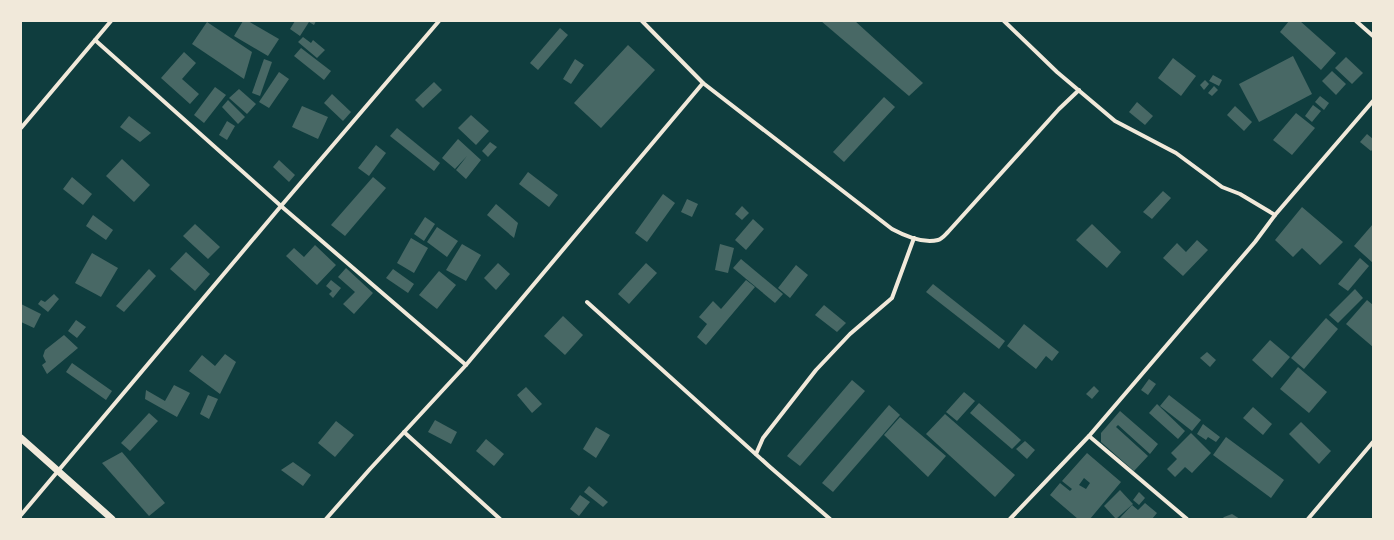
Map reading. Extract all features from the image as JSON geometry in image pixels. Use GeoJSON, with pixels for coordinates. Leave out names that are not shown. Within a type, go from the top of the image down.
{"type":"FeatureCollection","features":[{"type":"Feature","properties":{"kind":"street"},"geometry":{"type":"LineString","coordinates":[[21,128],[111,21]]}},
{"type":"Feature","properties":{"kind":"street"},"geometry":{"type":"LineString","coordinates":[[21,515],[439,21]]}},
{"type":"Feature","properties":{"kind":"street"},"geometry":{"type":"LineString","coordinates":[[642,21],[703,83],[892,229],[903,235],[928,241],[940,240],[1079,90]]}},
{"type":"Feature","properties":{"kind":"street"},"geometry":{"type":"LineString","coordinates":[[1004,21],[1058,72],[1115,121],[1176,153],[1222,187],[1240,194],[1276,215]]}},
{"type":"Feature","properties":{"kind":"street"},"geometry":{"type":"LineString","coordinates":[[1356,21],[1373,36]]}},
{"type":"Feature","properties":{"kind":"street"},"geometry":{"type":"LineString","coordinates":[[95,40],[281,206],[466,365]]}},
{"type":"Feature","properties":{"kind":"street"},"geometry":{"type":"LineString","coordinates":[[326,519],[466,365],[703,83]]}},
{"type":"Feature","properties":{"kind":"street"},"geometry":{"type":"LineString","coordinates":[[1010,519],[1089,436],[1373,101]]}},
{"type":"Feature","properties":{"kind":"street"},"geometry":{"type":"LineString","coordinates":[[756,454],[763,438],[816,370],[850,334],[892,298],[914,238]]}},
{"type":"Feature","properties":{"kind":"street"},"geometry":{"type":"LineString","coordinates":[[587,302],[830,519]]}},
{"type":"Feature","properties":{"kind":"street"},"geometry":{"type":"LineString","coordinates":[[404,432],[500,519]]}},
{"type":"Feature","properties":{"kind":"street"},"geometry":{"type":"LineString","coordinates":[[1089,436],[1187,519]]}},
{"type":"Feature","properties":{"kind":"street"},"geometry":{"type":"LineString","coordinates":[[21,438],[112,519]]}},
{"type":"Feature","properties":{"kind":"street"},"geometry":{"type":"LineString","coordinates":[[1308,519],[1373,442]]}},
{"type":"Feature","properties":{"kind":"building"},"geometry":{"type":"Polygon","coordinates":[[[243,21],[248,21],[279,39],[268,56],[234,36],[243,21]]]}},
{"type":"Feature","properties":{"kind":"building"},"geometry":{"type":"Polygon","coordinates":[[[295,21],[316,21],[314,25],[309,22],[300,36],[290,29],[295,21]]]}},
{"type":"Feature","properties":{"kind":"building"},"geometry":{"type":"Polygon","coordinates":[[[821,21],[855,21],[923,83],[909,96],[821,21]]]}},
{"type":"Feature","properties":{"kind":"building"},"geometry":{"type":"Polygon","coordinates":[[[1289,21],[1300,21],[1336,53],[1321,70],[1280,32],[1289,21]]]}},
{"type":"Feature","properties":{"kind":"building"},"geometry":{"type":"Polygon","coordinates":[[[207,22],[252,52],[244,79],[192,44],[207,22]]]}},
{"type":"Feature","properties":{"kind":"building"},"geometry":{"type":"Polygon","coordinates":[[[560,28],[568,35],[538,70],[530,63],[560,28]]]}},
{"type":"Feature","properties":{"kind":"building"},"geometry":{"type":"Polygon","coordinates":[[[303,37],[311,43],[313,40],[325,50],[317,58],[298,42],[303,37]]]}},
{"type":"Feature","properties":{"kind":"building"},"geometry":{"type":"Polygon","coordinates":[[[628,45],[655,70],[601,128],[574,103],[628,45]]]}},
{"type":"Feature","properties":{"kind":"building"},"geometry":{"type":"Polygon","coordinates":[[[301,48],[331,71],[324,80],[294,56],[301,48]]]}},
{"type":"Feature","properties":{"kind":"building"},"geometry":{"type":"Polygon","coordinates":[[[184,52],[196,63],[182,79],[199,94],[190,104],[161,78],[184,52]]]}},
{"type":"Feature","properties":{"kind":"building"},"geometry":{"type":"Polygon","coordinates":[[[1293,56],[1312,94],[1259,122],[1239,84],[1293,56]]]}},
{"type":"Feature","properties":{"kind":"building"},"geometry":{"type":"Polygon","coordinates":[[[1346,57],[1363,73],[1352,84],[1335,68],[1346,57]]]}},
{"type":"Feature","properties":{"kind":"building"},"geometry":{"type":"Polygon","coordinates":[[[1173,58],[1196,76],[1181,96],[1158,78],[1173,58]]]}},
{"type":"Feature","properties":{"kind":"building"},"geometry":{"type":"Polygon","coordinates":[[[264,59],[272,62],[260,96],[252,93],[264,59]]]}},
{"type":"Feature","properties":{"kind":"building"},"geometry":{"type":"Polygon","coordinates":[[[575,59],[584,65],[571,84],[563,79],[575,59]]]}},
{"type":"Feature","properties":{"kind":"building"},"geometry":{"type":"Polygon","coordinates":[[[1332,71],[1346,84],[1336,95],[1322,81],[1332,71]]]}},
{"type":"Feature","properties":{"kind":"building"},"geometry":{"type":"Polygon","coordinates":[[[279,72],[289,79],[269,108],[259,102],[279,72]]]}},
{"type":"Feature","properties":{"kind":"building"},"geometry":{"type":"Polygon","coordinates":[[[1213,75],[1222,80],[1219,86],[1209,81],[1213,75]]]}},
{"type":"Feature","properties":{"kind":"building"},"geometry":{"type":"Polygon","coordinates":[[[1205,80],[1209,84],[1204,90],[1200,85],[1205,80]]]}},
{"type":"Feature","properties":{"kind":"building"},"geometry":{"type":"Polygon","coordinates":[[[434,82],[442,90],[423,108],[415,100],[434,82]]]}},
{"type":"Feature","properties":{"kind":"building"},"geometry":{"type":"Polygon","coordinates":[[[1214,86],[1218,90],[1212,96],[1208,93],[1214,86]]]}},
{"type":"Feature","properties":{"kind":"building"},"geometry":{"type":"Polygon","coordinates":[[[215,87],[226,95],[204,123],[194,115],[215,87]]]}},
{"type":"Feature","properties":{"kind":"building"},"geometry":{"type":"Polygon","coordinates":[[[239,89],[256,104],[247,114],[229,98],[239,89]]]}},
{"type":"Feature","properties":{"kind":"building"},"geometry":{"type":"Polygon","coordinates":[[[332,94],[351,112],[343,121],[324,103],[332,94]]]}},
{"type":"Feature","properties":{"kind":"building"},"geometry":{"type":"Polygon","coordinates":[[[1320,96],[1329,103],[1324,110],[1315,102],[1320,96]]]}},
{"type":"Feature","properties":{"kind":"building"},"geometry":{"type":"Polygon","coordinates":[[[884,97],[895,107],[844,162],[833,152],[884,97]]]}},
{"type":"Feature","properties":{"kind":"building"},"geometry":{"type":"Polygon","coordinates":[[[228,100],[245,117],[238,124],[222,107],[228,100]]]}},
{"type":"Feature","properties":{"kind":"building"},"geometry":{"type":"Polygon","coordinates":[[[1137,102],[1153,116],[1145,125],[1129,112],[1137,102]]]}},
{"type":"Feature","properties":{"kind":"building"},"geometry":{"type":"Polygon","coordinates":[[[1313,105],[1321,111],[1312,122],[1305,116],[1313,105]]]}},
{"type":"Feature","properties":{"kind":"building"},"geometry":{"type":"Polygon","coordinates":[[[302,106],[328,117],[318,139],[292,127],[302,106]]]}},
{"type":"Feature","properties":{"kind":"building"},"geometry":{"type":"Polygon","coordinates":[[[1235,106],[1252,122],[1244,131],[1227,115],[1235,106]]]}},
{"type":"Feature","properties":{"kind":"building"},"geometry":{"type":"Polygon","coordinates":[[[1296,113],[1315,128],[1292,155],[1273,140],[1296,113]]]}},
{"type":"Feature","properties":{"kind":"building"},"geometry":{"type":"Polygon","coordinates":[[[471,115],[489,131],[476,145],[458,128],[471,115]]]}},
{"type":"Feature","properties":{"kind":"building"},"geometry":{"type":"Polygon","coordinates":[[[129,116],[151,133],[140,142],[120,127],[129,116]]]}},
{"type":"Feature","properties":{"kind":"building"},"geometry":{"type":"Polygon","coordinates":[[[227,121],[235,126],[227,140],[219,135],[227,121]]]}},
{"type":"Feature","properties":{"kind":"building"},"geometry":{"type":"Polygon","coordinates":[[[397,128],[440,163],[434,171],[390,136],[397,128]]]}},
{"type":"Feature","properties":{"kind":"building"},"geometry":{"type":"Polygon","coordinates":[[[1367,134],[1373,139],[1373,149],[1371,151],[1360,142],[1367,134]]]}},
{"type":"Feature","properties":{"kind":"building"},"geometry":{"type":"Polygon","coordinates":[[[458,139],[481,160],[466,179],[456,170],[467,156],[455,169],[442,158],[458,139]]]}},
{"type":"Feature","properties":{"kind":"building"},"geometry":{"type":"Polygon","coordinates":[[[490,142],[497,147],[488,157],[482,151],[490,142]]]}},
{"type":"Feature","properties":{"kind":"building"},"geometry":{"type":"Polygon","coordinates":[[[376,145],[386,153],[369,176],[358,168],[376,145]]]}},
{"type":"Feature","properties":{"kind":"building"},"geometry":{"type":"Polygon","coordinates":[[[122,159],[150,185],[134,202],[106,176],[122,159]]]}},
{"type":"Feature","properties":{"kind":"building"},"geometry":{"type":"Polygon","coordinates":[[[279,160],[295,175],[289,182],[273,167],[279,160]]]}},
{"type":"Feature","properties":{"kind":"building"},"geometry":{"type":"Polygon","coordinates":[[[528,172],[558,195],[549,207],[519,184],[528,172]]]}},
{"type":"Feature","properties":{"kind":"building"},"geometry":{"type":"Polygon","coordinates":[[[72,177],[92,194],[83,205],[63,189],[72,177]]]}},
{"type":"Feature","properties":{"kind":"building"},"geometry":{"type":"Polygon","coordinates":[[[373,177],[386,188],[345,236],[331,225],[373,177]]]}},
{"type":"Feature","properties":{"kind":"building"},"geometry":{"type":"Polygon","coordinates":[[[1163,191],[1171,198],[1152,219],[1143,212],[1163,191]]]}},
{"type":"Feature","properties":{"kind":"building"},"geometry":{"type":"Polygon","coordinates":[[[663,194],[675,203],[647,242],[635,233],[663,194]]]}},
{"type":"Feature","properties":{"kind":"building"},"geometry":{"type":"Polygon","coordinates":[[[687,199],[698,204],[692,217],[681,212],[687,199]]]}},
{"type":"Feature","properties":{"kind":"building"},"geometry":{"type":"Polygon","coordinates":[[[496,204],[518,223],[514,238],[487,215],[496,204]]]}},
{"type":"Feature","properties":{"kind":"building"},"geometry":{"type":"Polygon","coordinates":[[[742,206],[749,213],[742,220],[735,214],[742,206]]]}},
{"type":"Feature","properties":{"kind":"building"},"geometry":{"type":"Polygon","coordinates":[[[1302,207],[1343,242],[1320,265],[1302,248],[1293,257],[1275,240],[1302,207]]]}},
{"type":"Feature","properties":{"kind":"building"},"geometry":{"type":"Polygon","coordinates":[[[93,215],[113,230],[106,240],[86,226],[93,215]]]}},
{"type":"Feature","properties":{"kind":"building"},"geometry":{"type":"Polygon","coordinates":[[[425,217],[435,224],[424,241],[414,234],[425,217]]]}},
{"type":"Feature","properties":{"kind":"building"},"geometry":{"type":"Polygon","coordinates":[[[753,219],[764,229],[746,250],[735,240],[753,219]]]}},
{"type":"Feature","properties":{"kind":"building"},"geometry":{"type":"Polygon","coordinates":[[[195,224],[220,247],[208,259],[183,236],[195,224]]]}},
{"type":"Feature","properties":{"kind":"building"},"geometry":{"type":"Polygon","coordinates":[[[1092,224],[1121,252],[1107,268],[1076,240],[1092,224]]]}},
{"type":"Feature","properties":{"kind":"building"},"geometry":{"type":"Polygon","coordinates":[[[1373,224],[1373,263],[1354,246],[1373,224]]]}},
{"type":"Feature","properties":{"kind":"building"},"geometry":{"type":"Polygon","coordinates":[[[437,227],[458,241],[447,257],[427,242],[437,227]]]}},
{"type":"Feature","properties":{"kind":"building"},"geometry":{"type":"Polygon","coordinates":[[[411,238],[428,248],[414,273],[397,263],[411,238]]]}},
{"type":"Feature","properties":{"kind":"building"},"geometry":{"type":"Polygon","coordinates":[[[1197,240],[1208,250],[1183,276],[1163,258],[1177,243],[1186,252],[1197,240]]]}},
{"type":"Feature","properties":{"kind":"building"},"geometry":{"type":"Polygon","coordinates":[[[462,244],[481,255],[466,281],[446,270],[462,244]]]}},
{"type":"Feature","properties":{"kind":"building"},"geometry":{"type":"Polygon","coordinates":[[[720,244],[734,248],[728,273],[715,270],[720,244]]]}},
{"type":"Feature","properties":{"kind":"building"},"geometry":{"type":"Polygon","coordinates":[[[315,245],[336,265],[317,285],[286,256],[294,248],[304,257],[315,245]]]}},
{"type":"Feature","properties":{"kind":"building"},"geometry":{"type":"Polygon","coordinates":[[[186,252],[210,274],[195,291],[170,269],[186,252]]]}},
{"type":"Feature","properties":{"kind":"building"},"geometry":{"type":"Polygon","coordinates":[[[92,253],[118,268],[101,297],[75,283],[92,253]]]}},
{"type":"Feature","properties":{"kind":"building"},"geometry":{"type":"Polygon","coordinates":[[[1360,258],[1369,266],[1348,291],[1338,284],[1360,258]]]}},
{"type":"Feature","properties":{"kind":"building"},"geometry":{"type":"Polygon","coordinates":[[[741,259],[783,294],[775,303],[733,268],[741,259]]]}},
{"type":"Feature","properties":{"kind":"building"},"geometry":{"type":"Polygon","coordinates":[[[498,263],[510,274],[496,290],[484,278],[498,263]]]}},
{"type":"Feature","properties":{"kind":"building"},"geometry":{"type":"Polygon","coordinates":[[[646,263],[657,273],[629,304],[618,294],[646,263]]]}},
{"type":"Feature","properties":{"kind":"building"},"geometry":{"type":"Polygon","coordinates":[[[796,265],[808,275],[790,298],[778,288],[796,265]]]}},
{"type":"Feature","properties":{"kind":"building"},"geometry":{"type":"Polygon","coordinates":[[[346,268],[373,293],[354,314],[343,304],[355,292],[338,277],[346,268]]]}},
{"type":"Feature","properties":{"kind":"building"},"geometry":{"type":"Polygon","coordinates":[[[149,269],[156,276],[124,312],[116,306],[149,269]]]}},
{"type":"Feature","properties":{"kind":"building"},"geometry":{"type":"Polygon","coordinates":[[[393,269],[414,284],[408,293],[386,278],[393,269]]]}},
{"type":"Feature","properties":{"kind":"building"},"geometry":{"type":"Polygon","coordinates":[[[439,271],[456,285],[437,309],[419,295],[439,271]]]}},
{"type":"Feature","properties":{"kind":"building"},"geometry":{"type":"Polygon","coordinates":[[[331,280],[341,288],[333,298],[329,294],[332,291],[326,286],[331,280]]]}},
{"type":"Feature","properties":{"kind":"building"},"geometry":{"type":"Polygon","coordinates":[[[746,280],[755,287],[706,345],[697,337],[707,324],[699,317],[713,301],[721,309],[746,280]]]}},
{"type":"Feature","properties":{"kind":"building"},"geometry":{"type":"Polygon","coordinates":[[[933,284],[1005,341],[999,349],[926,292],[933,284]]]}},
{"type":"Feature","properties":{"kind":"building"},"geometry":{"type":"Polygon","coordinates":[[[1355,289],[1363,298],[1338,323],[1329,315],[1355,289]]]}},
{"type":"Feature","properties":{"kind":"building"},"geometry":{"type":"Polygon","coordinates":[[[54,294],[59,299],[48,312],[38,304],[41,300],[45,302],[54,294]]]}},
{"type":"Feature","properties":{"kind":"building"},"geometry":{"type":"Polygon","coordinates":[[[1367,300],[1373,305],[1373,347],[1346,324],[1367,300]]]}},
{"type":"Feature","properties":{"kind":"building"},"geometry":{"type":"Polygon","coordinates":[[[21,304],[41,314],[34,328],[21,322],[21,304]]]}},
{"type":"Feature","properties":{"kind":"building"},"geometry":{"type":"Polygon","coordinates":[[[824,305],[846,323],[837,332],[815,315],[824,305]]]}},
{"type":"Feature","properties":{"kind":"building"},"geometry":{"type":"Polygon","coordinates":[[[563,316],[583,335],[565,355],[544,336],[563,316]]]}},
{"type":"Feature","properties":{"kind":"building"},"geometry":{"type":"Polygon","coordinates":[[[1326,318],[1338,329],[1304,369],[1291,358],[1326,318]]]}},
{"type":"Feature","properties":{"kind":"building"},"geometry":{"type":"Polygon","coordinates":[[[76,320],[86,327],[77,338],[68,331],[76,320]]]}},
{"type":"Feature","properties":{"kind":"building"},"geometry":{"type":"Polygon","coordinates":[[[1024,324],[1059,352],[1052,361],[1046,356],[1036,369],[1007,346],[1024,324]]]}},
{"type":"Feature","properties":{"kind":"building"},"geometry":{"type":"Polygon","coordinates":[[[64,335],[78,348],[47,374],[42,365],[46,362],[43,356],[45,350],[64,335]]]}},
{"type":"Feature","properties":{"kind":"building"},"geometry":{"type":"Polygon","coordinates":[[[1270,340],[1290,357],[1272,378],[1252,360],[1270,340]]]}},
{"type":"Feature","properties":{"kind":"building"},"geometry":{"type":"Polygon","coordinates":[[[1207,352],[1216,360],[1210,367],[1200,358],[1207,352]]]}},
{"type":"Feature","properties":{"kind":"building"},"geometry":{"type":"Polygon","coordinates":[[[225,354],[236,362],[220,394],[189,371],[202,355],[215,366],[225,354]]]}},
{"type":"Feature","properties":{"kind":"building"},"geometry":{"type":"Polygon","coordinates":[[[72,363],[112,391],[106,400],[66,372],[72,363]]]}},
{"type":"Feature","properties":{"kind":"building"},"geometry":{"type":"Polygon","coordinates":[[[1298,367],[1327,392],[1309,413],[1280,389],[1298,367]]]}},
{"type":"Feature","properties":{"kind":"building"},"geometry":{"type":"Polygon","coordinates":[[[1149,379],[1156,384],[1148,395],[1141,390],[1149,379]]]}},
{"type":"Feature","properties":{"kind":"building"},"geometry":{"type":"Polygon","coordinates":[[[852,380],[865,391],[800,466],[787,456],[852,380]]]}},
{"type":"Feature","properties":{"kind":"building"},"geometry":{"type":"Polygon","coordinates":[[[174,385],[190,393],[177,417],[145,399],[146,390],[165,401],[174,385]]]}},
{"type":"Feature","properties":{"kind":"building"},"geometry":{"type":"Polygon","coordinates":[[[1094,386],[1099,391],[1092,399],[1086,394],[1094,386]]]}},
{"type":"Feature","properties":{"kind":"building"},"geometry":{"type":"Polygon","coordinates":[[[526,387],[542,404],[532,413],[517,395],[526,387]]]}},
{"type":"Feature","properties":{"kind":"building"},"geometry":{"type":"Polygon","coordinates":[[[964,392],[975,401],[957,421],[946,412],[964,392]]]}},
{"type":"Feature","properties":{"kind":"building"},"geometry":{"type":"Polygon","coordinates":[[[208,395],[218,399],[209,419],[200,414],[208,395]]]}},
{"type":"Feature","properties":{"kind":"building"},"geometry":{"type":"Polygon","coordinates":[[[1169,395],[1201,420],[1192,431],[1160,406],[1169,395]]]}},
{"type":"Feature","properties":{"kind":"building"},"geometry":{"type":"Polygon","coordinates":[[[979,403],[1021,440],[1012,449],[970,413],[979,403]]]}},
{"type":"Feature","properties":{"kind":"building"},"geometry":{"type":"Polygon","coordinates":[[[1157,404],[1185,431],[1178,439],[1149,413],[1157,404]]]}},
{"type":"Feature","properties":{"kind":"building"},"geometry":{"type":"Polygon","coordinates":[[[889,405],[900,415],[833,492],[822,483],[889,405]]]}},
{"type":"Feature","properties":{"kind":"building"},"geometry":{"type":"Polygon","coordinates":[[[1253,407],[1272,424],[1263,435],[1243,418],[1253,407]]]}},
{"type":"Feature","properties":{"kind":"building"},"geometry":{"type":"Polygon","coordinates":[[[1120,411],[1158,444],[1150,454],[1118,425],[1116,427],[1148,456],[1134,471],[1101,442],[1101,433],[1120,411]]]}},
{"type":"Feature","properties":{"kind":"building"},"geometry":{"type":"Polygon","coordinates":[[[149,413],[158,421],[130,451],[121,443],[149,413]]]}},
{"type":"Feature","properties":{"kind":"building"},"geometry":{"type":"Polygon","coordinates":[[[945,414],[1015,475],[995,497],[926,434],[945,414]]]}},
{"type":"Feature","properties":{"kind":"building"},"geometry":{"type":"Polygon","coordinates":[[[900,417],[946,456],[928,477],[884,435],[900,417]]]}},
{"type":"Feature","properties":{"kind":"building"},"geometry":{"type":"Polygon","coordinates":[[[435,420],[457,432],[451,444],[428,432],[435,420]]]}},
{"type":"Feature","properties":{"kind":"building"},"geometry":{"type":"Polygon","coordinates":[[[336,421],[354,435],[335,457],[318,443],[336,421]]]}},
{"type":"Feature","properties":{"kind":"building"},"geometry":{"type":"Polygon","coordinates":[[[1301,422],[1331,451],[1319,464],[1289,434],[1301,422]]]}},
{"type":"Feature","properties":{"kind":"building"},"geometry":{"type":"Polygon","coordinates":[[[1203,424],[1220,437],[1216,442],[1208,437],[1206,440],[1197,434],[1203,424]]]}},
{"type":"Feature","properties":{"kind":"building"},"geometry":{"type":"Polygon","coordinates":[[[596,427],[610,435],[596,458],[583,449],[596,427]]]}},
{"type":"Feature","properties":{"kind":"building"},"geometry":{"type":"Polygon","coordinates":[[[1191,433],[1211,453],[1192,473],[1185,467],[1175,477],[1167,469],[1177,459],[1171,453],[1191,433]]]}},
{"type":"Feature","properties":{"kind":"building"},"geometry":{"type":"Polygon","coordinates":[[[1226,437],[1284,480],[1271,498],[1213,455],[1226,437]]]}},
{"type":"Feature","properties":{"kind":"building"},"geometry":{"type":"Polygon","coordinates":[[[486,439],[504,454],[494,466],[476,451],[486,439]]]}},
{"type":"Feature","properties":{"kind":"building"},"geometry":{"type":"Polygon","coordinates":[[[1025,441],[1035,450],[1027,459],[1016,449],[1025,441]]]}},
{"type":"Feature","properties":{"kind":"building"},"geometry":{"type":"Polygon","coordinates":[[[122,452],[165,503],[149,516],[102,463],[122,452]]]}},
{"type":"Feature","properties":{"kind":"building"},"geometry":{"type":"Polygon","coordinates":[[[1087,453],[1121,482],[1090,519],[1078,519],[1050,495],[1060,483],[1070,491],[1072,489],[1062,481],[1087,453]],[[1084,478],[1079,485],[1086,489],[1090,483],[1084,478]]]}},
{"type":"Feature","properties":{"kind":"building"},"geometry":{"type":"Polygon","coordinates":[[[293,462],[311,475],[303,486],[281,470],[293,462]]]}},
{"type":"Feature","properties":{"kind":"building"},"geometry":{"type":"Polygon","coordinates":[[[589,486],[608,502],[603,507],[584,492],[589,486]]]}},
{"type":"Feature","properties":{"kind":"building"},"geometry":{"type":"Polygon","coordinates":[[[1120,490],[1133,504],[1116,519],[1104,506],[1120,490]]]}},
{"type":"Feature","properties":{"kind":"building"},"geometry":{"type":"Polygon","coordinates":[[[1139,492],[1145,498],[1139,505],[1133,500],[1139,492]]]}},
{"type":"Feature","properties":{"kind":"building"},"geometry":{"type":"Polygon","coordinates":[[[580,495],[590,502],[579,516],[570,509],[580,495]]]}},
{"type":"Feature","properties":{"kind":"building"},"geometry":{"type":"Polygon","coordinates":[[[1145,503],[1157,513],[1152,519],[1119,519],[1132,505],[1138,510],[1145,503]]]}},
{"type":"Feature","properties":{"kind":"building"},"geometry":{"type":"Polygon","coordinates":[[[1232,514],[1240,519],[1222,519],[1224,517],[1232,514]]]}}]}
